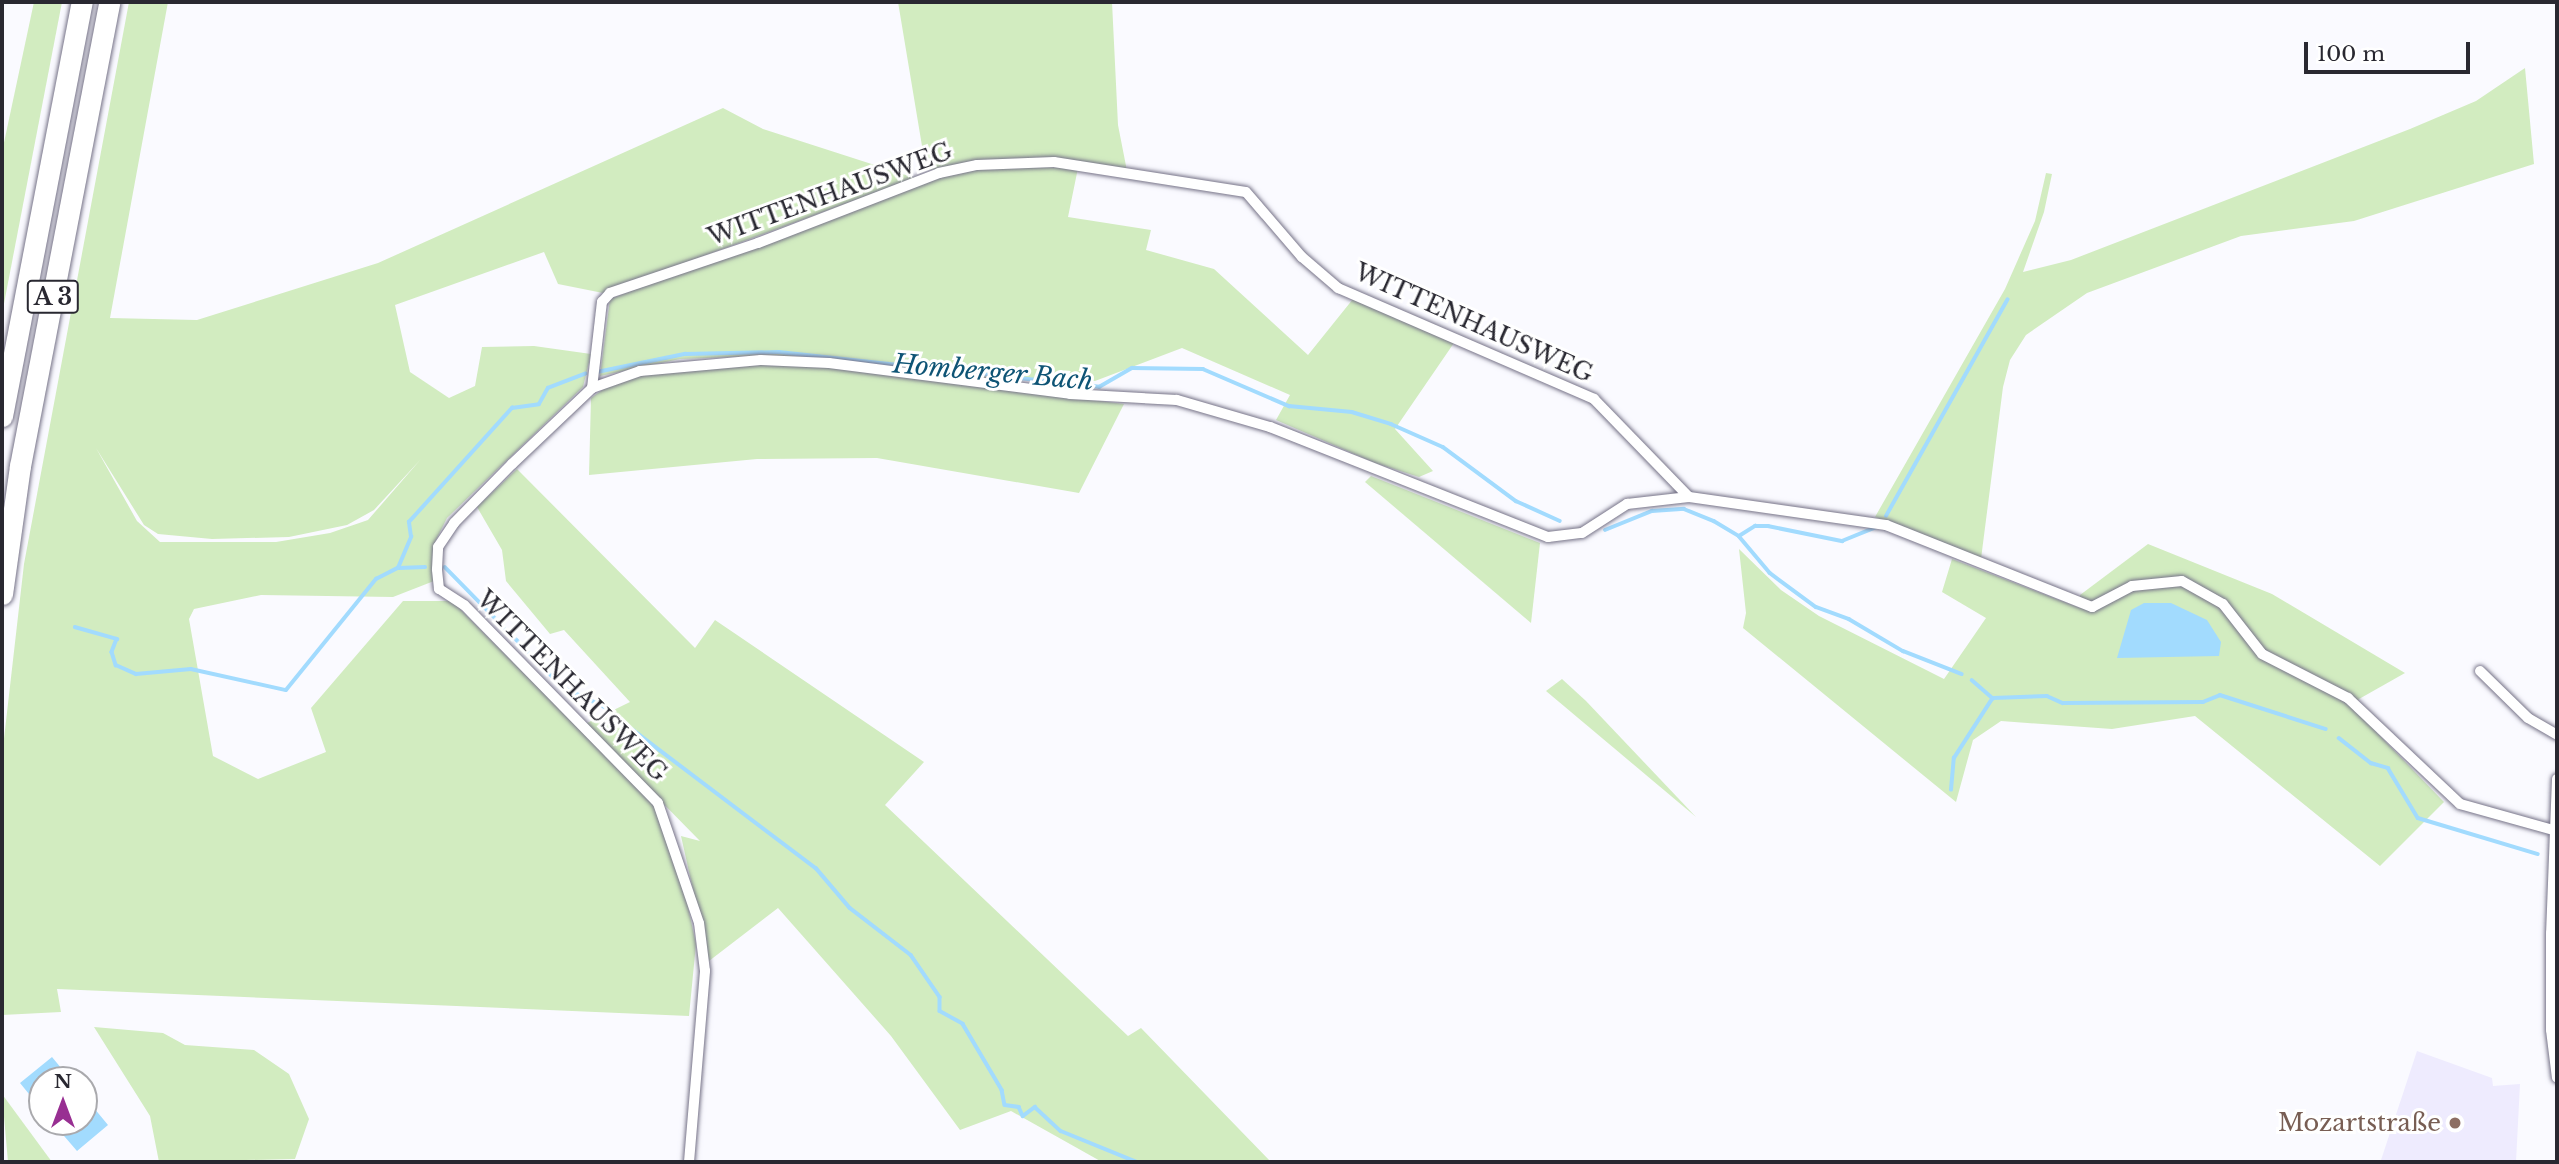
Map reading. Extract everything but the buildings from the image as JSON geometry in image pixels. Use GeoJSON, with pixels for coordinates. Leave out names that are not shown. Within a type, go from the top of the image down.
{"type":"FeatureCollection","features":[{"type":"Feature","properties":{"kind":"highway","name":"A 3"},"geometry":{"type":"LineString","coordinates":[[2,416],[82,2]]}},
{"type":"Feature","properties":{"kind":"highway","name":"A 3"},"geometry":{"type":"LineString","coordinates":[[2,594],[20,466],[109,2]]}},
{"type":"Feature","properties":{"kind":"street","name":"WITTENHAUSWEG"},"geometry":{"type":"LineString","coordinates":[[592,388],[602,302],[610,293],[758,243],[939,173],[1000,163],[1054,162],[1245,192],[1302,257],[1338,288],[1389,313],[1527,365],[1594,399],[1689,497]]}},
{"type":"Feature","properties":{"kind":"street","name":"WITTENHAUSWEG"},"geometry":{"type":"LineString","coordinates":[[689,1162],[705,971],[699,923],[658,803],[472,613],[439,589],[438,547],[454,523],[592,388],[651,370],[761,360],[904,370],[1070,394],[1177,400],[1270,427],[1548,537],[1582,533],[1627,504],[1689,497],[1886,525],[2092,607],[2158,580],[2203,589],[2223,604],[2262,654],[2348,698],[2460,804],[2557,831]]}},
{"type":"Feature","properties":{"kind":"street"},"geometry":{"type":"LineString","coordinates":[[2480,671],[2528,718],[2557,735]]}},
{"type":"Feature","properties":{"kind":"street"},"geometry":{"type":"LineString","coordinates":[[2557,779],[2554,963],[2557,1078]]}},
{"type":"Feature","properties":{"kind":"shaded area","name":"Mozartstraße"},"geometry":{"type":"Polygon","coordinates":[[[2417,1051],[2492,1078],[2493,1086],[2520,1084],[2516,1162],[2381,1160],[2417,1051]]]}},
{"type":"Feature","properties":{"kind":"green space"},"geometry":{"type":"Polygon","coordinates":[[[34,2],[62,2],[2,314],[2,152],[34,2]]]}},
{"type":"Feature","properties":{"kind":"green space"},"geometry":{"type":"Polygon","coordinates":[[[129,2],[168,2],[110,318],[197,320],[378,263],[723,108],[763,129],[915,178],[603,293],[558,284],[544,252],[395,305],[410,372],[449,398],[475,386],[482,347],[534,346],[591,354],[583,387],[447,518],[433,546],[434,581],[393,597],[261,595],[194,609],[189,619],[213,756],[258,779],[326,752],[311,708],[403,601],[452,601],[669,819],[696,944],[689,1016],[57,989],[61,1012],[2,1015],[2,756],[24,564],[129,2]],[[96,448],[137,521],[160,542],[276,542],[330,533],[368,520],[421,459],[374,510],[347,525],[289,537],[212,539],[158,534],[144,525],[96,448]]]}},
{"type":"Feature","properties":{"kind":"green space"},"geometry":{"type":"Polygon","coordinates":[[[898,2],[1112,2],[1118,125],[1127,171],[1059,161],[926,170],[898,2]]]}},
{"type":"Feature","properties":{"kind":"green space"},"geometry":{"type":"Polygon","coordinates":[[[2525,68],[2534,164],[2354,221],[2241,236],[2087,293],[2026,335],[2010,360],[2003,387],[1981,559],[1875,517],[2005,289],[2035,221],[2046,173],[2052,174],[2044,212],[2023,272],[2071,260],[2410,129],[2476,101],[2525,68]]]}},
{"type":"Feature","properties":{"kind":"green space"},"geometry":{"type":"Polygon","coordinates":[[[995,166],[1078,168],[1068,217],[1151,230],[1146,250],[1214,269],[1308,355],[1353,299],[1456,340],[1395,429],[1433,471],[1419,477],[1375,463],[1276,420],[1290,395],[1182,348],[1095,381],[977,378],[759,356],[680,359],[600,376],[610,299],[921,182],[995,166]]]}},
{"type":"Feature","properties":{"kind":"green space"},"geometry":{"type":"Polygon","coordinates":[[[760,365],[832,367],[1124,404],[1079,493],[877,458],[757,459],[589,475],[591,398],[612,383],[641,375],[760,365]]]}},
{"type":"Feature","properties":{"kind":"green space"},"geometry":{"type":"Polygon","coordinates":[[[517,469],[695,648],[715,620],[924,762],[885,805],[1128,1036],[1141,1028],[1271,1162],[1102,1162],[1011,1111],[960,1130],[891,1036],[778,908],[709,961],[681,836],[700,841],[585,724],[630,702],[564,630],[550,634],[506,581],[502,550],[477,507],[517,469]]]}},
{"type":"Feature","properties":{"kind":"green space"},"geometry":{"type":"Polygon","coordinates":[[[1371,476],[1540,543],[1531,623],[1365,482],[1371,476]]]}},
{"type":"Feature","properties":{"kind":"green space"},"geometry":{"type":"Polygon","coordinates":[[[2148,544],[2272,594],[2405,673],[2359,699],[2354,709],[2444,802],[2380,866],[2195,716],[2112,729],[2001,721],[1973,740],[1956,802],[1743,628],[1746,613],[1739,549],[1781,590],[1819,616],[1944,679],[1986,618],[1942,592],[1952,559],[2080,608],[2080,595],[2148,544]]]}},
{"type":"Feature","properties":{"kind":"green space"},"geometry":{"type":"Polygon","coordinates":[[[1562,679],[1586,701],[1696,817],[1546,691],[1562,679]]]}},
{"type":"Feature","properties":{"kind":"green space"},"geometry":{"type":"Polygon","coordinates":[[[94,1027],[163,1033],[185,1045],[254,1050],[289,1074],[309,1119],[295,1159],[159,1162],[150,1116],[94,1027]]]}},
{"type":"Feature","properties":{"kind":"green space"},"geometry":{"type":"Polygon","coordinates":[[[2,1094],[28,1129],[28,1136],[33,1136],[52,1162],[8,1162],[2,1094]]]}},
{"type":"Feature","properties":{"kind":"water"},"geometry":{"type":"Polygon","coordinates":[[[2144,603],[2171,603],[2207,620],[2221,642],[2219,656],[2117,658],[2131,610],[2144,603]]]}},
{"type":"Feature","properties":{"kind":"water"},"geometry":{"type":"Polygon","coordinates":[[[52,1057],[59,1066],[41,1066],[52,1057]]]}},
{"type":"Feature","properties":{"kind":"water"},"geometry":{"type":"Polygon","coordinates":[[[28,1076],[28,1093],[20,1083],[28,1076]]]}},
{"type":"Feature","properties":{"kind":"water"},"geometry":{"type":"Polygon","coordinates":[[[98,1113],[108,1125],[98,1133],[98,1113]]]}},
{"type":"Feature","properties":{"kind":"water"},"geometry":{"type":"Polygon","coordinates":[[[64,1136],[95,1136],[77,1151],[64,1136]]]}},
{"type":"Feature","properties":{"kind":"waterway"},"geometry":{"type":"LineString","coordinates":[[1886,516],[2007,300]]}},
{"type":"Feature","properties":{"kind":"waterway","name":"Homberger Bach"},"geometry":{"type":"LineString","coordinates":[[597,372],[685,354],[779,352],[1099,387],[1132,368],[1203,369],[1289,406],[1352,412],[1391,424],[1443,447],[1516,501],[1560,521]]}},
{"type":"Feature","properties":{"kind":"waterway","name":"Homberger Bach"},"geometry":{"type":"LineString","coordinates":[[75,627],[117,639],[112,652],[116,665],[136,674],[191,669],[286,690],[376,579],[398,568],[411,537],[409,522],[512,408],[539,404],[548,388],[585,374]]}},
{"type":"Feature","properties":{"kind":"waterway","name":"Homberger Bach"},"geometry":{"type":"LineString","coordinates":[[1605,530],[1652,511],[1684,509],[1714,521],[1739,536],[1770,573],[1816,607],[1849,619],[1903,651],[1962,674]]}},
{"type":"Feature","properties":{"kind":"waterway"},"geometry":{"type":"LineString","coordinates":[[1739,536],[1755,526],[1768,526],[1842,541],[1876,527]]}},
{"type":"Feature","properties":{"kind":"waterway"},"geometry":{"type":"LineString","coordinates":[[399,568],[425,567]]}},
{"type":"Feature","properties":{"kind":"waterway"},"geometry":{"type":"LineString","coordinates":[[445,567],[564,688],[605,707]]}},
{"type":"Feature","properties":{"kind":"waterway","name":"Homberger Bach"},"geometry":{"type":"LineString","coordinates":[[1972,680],[1993,698],[2047,696],[2063,703],[2203,702],[2220,695],[2326,729]]}},
{"type":"Feature","properties":{"kind":"waterway"},"geometry":{"type":"LineString","coordinates":[[1951,790],[1954,758],[1992,699]]}},
{"type":"Feature","properties":{"kind":"waterway"},"geometry":{"type":"LineString","coordinates":[[616,717],[816,868],[850,908],[911,955],[940,997],[940,1011],[963,1024],[1002,1090],[1005,1105],[1019,1107],[1023,1116],[1035,1107],[1061,1131],[1137,1162]]}},
{"type":"Feature","properties":{"kind":"waterway","name":"Homberger Bach"},"geometry":{"type":"LineString","coordinates":[[2339,738],[2371,763],[2388,768],[2418,818],[2538,854]]}},
{"type":"Feature","properties":{"kind":"place","name":"Mozartstraße"},"geometry":{"type":"Point","coordinates":[2455,1123]}}]}
